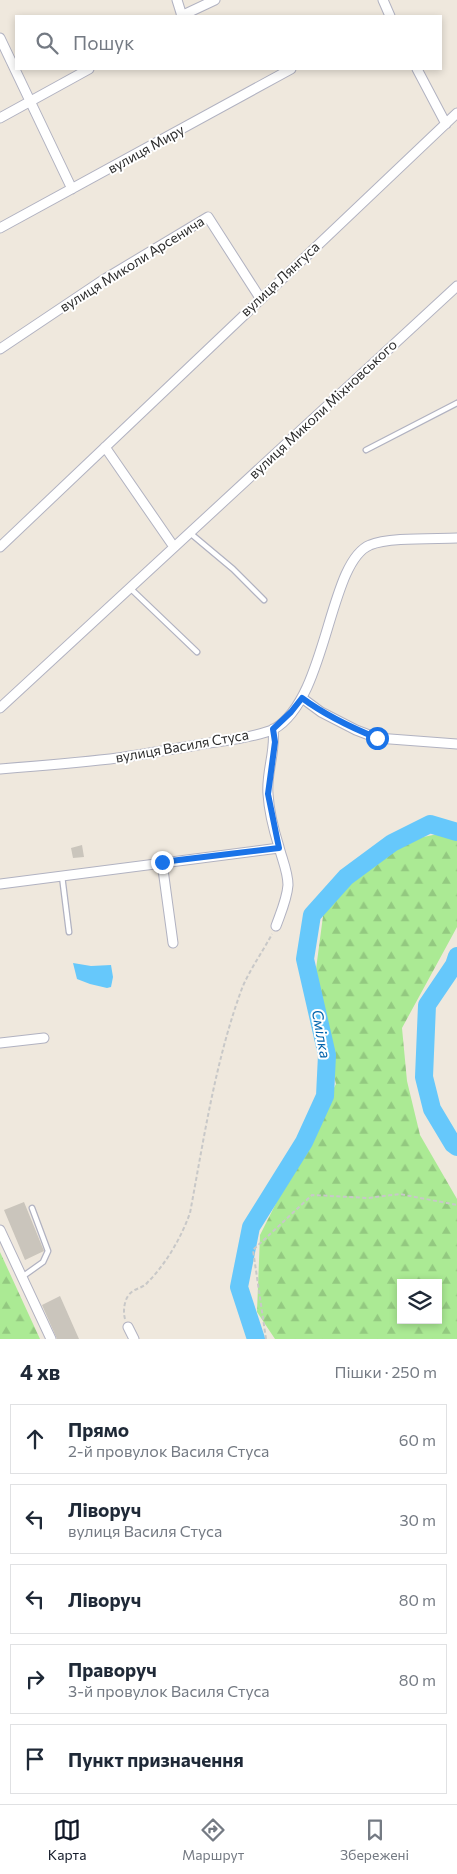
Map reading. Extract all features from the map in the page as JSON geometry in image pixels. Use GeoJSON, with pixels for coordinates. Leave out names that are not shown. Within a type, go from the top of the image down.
{"type":"FeatureCollection","features":[{"type":"Feature","properties":{"kind":"street"},"geometry":{"type":"LineString","coordinates":[[177,0],[182,15]]}},
{"type":"Feature","properties":{"kind":"street"},"geometry":{"type":"LineString","coordinates":[[184,15],[215,0]]}},
{"type":"Feature","properties":{"kind":"street"},"geometry":{"type":"LineString","coordinates":[[383,0],[389,15]]}},
{"type":"Feature","properties":{"kind":"street"},"geometry":{"type":"LineString","coordinates":[[0,38],[15,69]]}},
{"type":"Feature","properties":{"kind":"street"},"geometry":{"type":"LineString","coordinates":[[16,70],[72,189]]}},
{"type":"Feature","properties":{"kind":"street"},"geometry":{"type":"LineString","coordinates":[[0,118],[87,70]]}},
{"type":"Feature","properties":{"kind":"street","name":"вулиця Миру"},"geometry":{"type":"LineString","coordinates":[[0,228],[289,70]]}},
{"type":"Feature","properties":{"kind":"street"},"geometry":{"type":"LineString","coordinates":[[418,70],[446,124]]}},
{"type":"Feature","properties":{"kind":"street","name":"вулиця Лянгуса"},"geometry":{"type":"LineString","coordinates":[[0,547],[260,298],[457,113]]}},
{"type":"Feature","properties":{"kind":"street","name":"вулиця Миколи Арсенича"},"geometry":{"type":"LineString","coordinates":[[0,349],[102,280],[208,217],[260,298]]}},
{"type":"Feature","properties":{"kind":"street","name":"вулиця Миколи Міхновського"},"geometry":{"type":"LineString","coordinates":[[0,708],[457,286]]}},
{"type":"Feature","properties":{"kind":"street"},"geometry":{"type":"LineString","coordinates":[[105,447],[174,547]]}},
{"type":"Feature","properties":{"kind":"street"},"geometry":{"type":"LineString","coordinates":[[276,926],[285,901],[288,884],[268,794],[275,742],[273,729],[291,712],[302,698],[313,672],[346,574],[356,555],[370,545],[382,542],[457,538]]}},
{"type":"Feature","properties":{"kind":"street"},"geometry":{"type":"LineString","coordinates":[[302,698],[321,712],[356,730],[377,738],[457,744]]}},
{"type":"Feature","properties":{"kind":"street","name":"вулиця Василя Стуса"},"geometry":{"type":"LineString","coordinates":[[0,769],[111,759],[218,742],[273,729]]}},
{"type":"Feature","properties":{"kind":"street"},"geometry":{"type":"LineString","coordinates":[[0,884],[279,848]]}},
{"type":"Feature","properties":{"kind":"street"},"geometry":{"type":"LineString","coordinates":[[162,862],[173,943]]}},
{"type":"Feature","properties":{"kind":"street"},"geometry":{"type":"LineString","coordinates":[[0,1043],[44,1038]]}},
{"type":"Feature","properties":{"kind":"street"},"geometry":{"type":"LineString","coordinates":[[0,1230],[51,1339]]}},
{"type":"Feature","properties":{"kind":"street"},"geometry":{"type":"LineString","coordinates":[[128,1327],[134,1339]]}},
{"type":"Feature","properties":{"kind":"lane"},"geometry":{"type":"LineString","coordinates":[[366,450],[457,403]]}},
{"type":"Feature","properties":{"kind":"lane"},"geometry":{"type":"LineString","coordinates":[[190,533],[233,569],[264,600]]}},
{"type":"Feature","properties":{"kind":"lane"},"geometry":{"type":"LineString","coordinates":[[130,588],[197,652]]}},
{"type":"Feature","properties":{"kind":"lane"},"geometry":{"type":"LineString","coordinates":[[62,876],[69,932]]}},
{"type":"Feature","properties":{"kind":"lane"},"geometry":{"type":"LineString","coordinates":[[22,1277],[43,1262],[48,1250],[32,1208]]}},
{"type":"Feature","properties":{"kind":"path"},"geometry":{"type":"LineString","coordinates":[[128,1327],[124,1315],[127,1297],[132,1291],[146,1285],[184,1231],[190,1213],[210,1103],[221,1055],[242,989],[276,926]]}},
{"type":"Feature","properties":{"kind":"path"},"geometry":{"type":"LineString","coordinates":[[266,1339],[254,1250],[312,1195],[368,1198],[400,1194],[457,1206]]}},
{"type":"Feature","properties":{"kind":"green space"},"geometry":{"type":"Polygon","coordinates":[[[457,830],[457,927],[402,1028],[407,1081],[420,1135],[457,1199],[457,1339],[275,1339],[257,1312],[260,1235],[336,1084],[313,992],[325,901],[385,845],[457,830]]]}},
{"type":"Feature","properties":{"kind":"green space"},"geometry":{"type":"Polygon","coordinates":[[[0,1252],[40,1339],[0,1339],[0,1252]]]}},
{"type":"Feature","properties":{"kind":"water"},"geometry":{"type":"Polygon","coordinates":[[[73,963],[91,966],[111,965],[113,977],[111,987],[107,988],[90,984],[77,979],[73,963]]]}},
{"type":"Feature","properties":{"kind":"building"},"geometry":{"type":"Polygon","coordinates":[[[82,845],[84,857],[73,858],[71,848],[82,845]]]}},
{"type":"Feature","properties":{"kind":"building"},"geometry":{"type":"Polygon","coordinates":[[[24,1202],[44,1251],[25,1260],[4,1210],[24,1202]]]}},
{"type":"Feature","properties":{"kind":"building"},"geometry":{"type":"Polygon","coordinates":[[[60,1296],[79,1339],[57,1339],[42,1305],[60,1296]]]}},
{"type":"Feature","properties":{"kind":"waterway","name":"Смілка"},"geometry":{"type":"LineString","coordinates":[[256,1339],[239,1287],[251,1227],[304,1142],[325,1096],[327,1055],[305,959],[312,915],[346,877],[392,843],[430,824],[457,832]]}},
{"type":"Feature","properties":{"kind":"waterway","name":"Смілка"},"geometry":{"type":"LineString","coordinates":[[457,956],[454,965],[427,1005],[424,1077],[432,1109],[453,1144],[457,1147]]}},
{"type":"Feature","properties":{"kind":"route"},"geometry":{"type":"LineString","coordinates":[[162,862],[279,848],[268,794],[275,742],[273,729],[282,723],[302,698],[321,712],[356,730],[377,738]]}}]}
